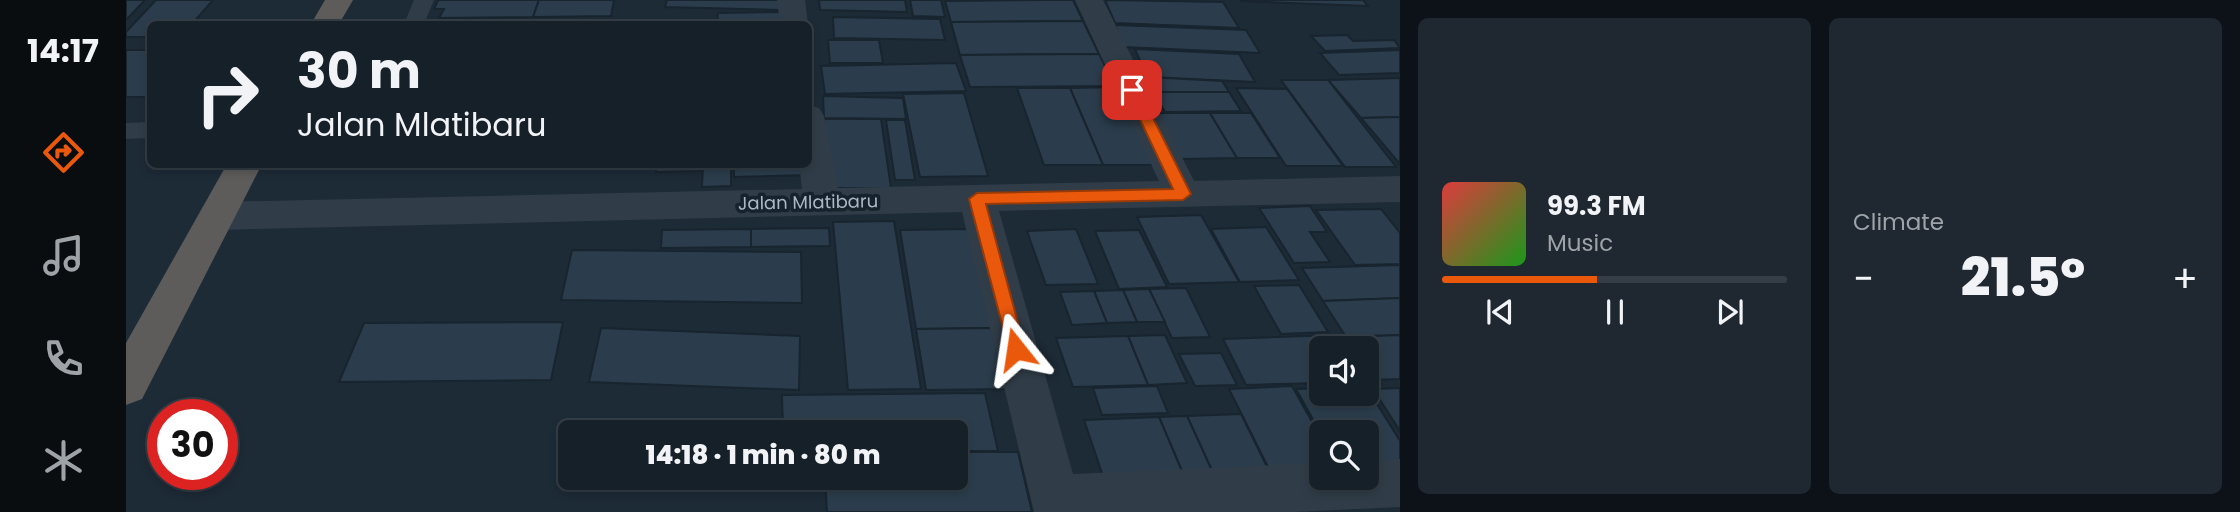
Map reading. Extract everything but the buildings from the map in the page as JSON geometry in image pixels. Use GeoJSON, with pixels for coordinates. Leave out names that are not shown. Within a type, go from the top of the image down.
{"type":"FeatureCollection","features":[{"type":"Feature","properties":{"kind":"highway"},"geometry":{"type":"LineString","coordinates":[[327,21],[339,0]]}},
{"type":"Feature","properties":{"kind":"highway"},"geometry":{"type":"LineString","coordinates":[[126,385],[243,168]]}},
{"type":"Feature","properties":{"kind":"street"},"geometry":{"type":"LineString","coordinates":[[791,0],[794,21]]}},
{"type":"Feature","properties":{"kind":"street"},"geometry":{"type":"LineString","coordinates":[[1088,0],[1183,194]]}},
{"type":"Feature","properties":{"kind":"street"},"geometry":{"type":"LineString","coordinates":[[812,141],[822,202]]}},
{"type":"Feature","properties":{"kind":"street","name":"Jalan Mlatibaru"},"geometry":{"type":"LineString","coordinates":[[216,216],[1399,190]]}},
{"type":"Feature","properties":{"kind":"street"},"geometry":{"type":"LineString","coordinates":[[977,199],[1057,506],[1400,483]]}},
{"type":"Feature","properties":{"kind":"lane"},"geometry":{"type":"LineString","coordinates":[[415,21],[424,0]]}},
{"type":"Feature","properties":{"kind":"lane"},"geometry":{"type":"LineString","coordinates":[[126,131],[147,130]]}},
{"type":"Feature","properties":{"kind":"route"},"geometry":{"type":"LineString","coordinates":[[1016,349],[977,199],[1183,194],[1132,90]]}}]}
